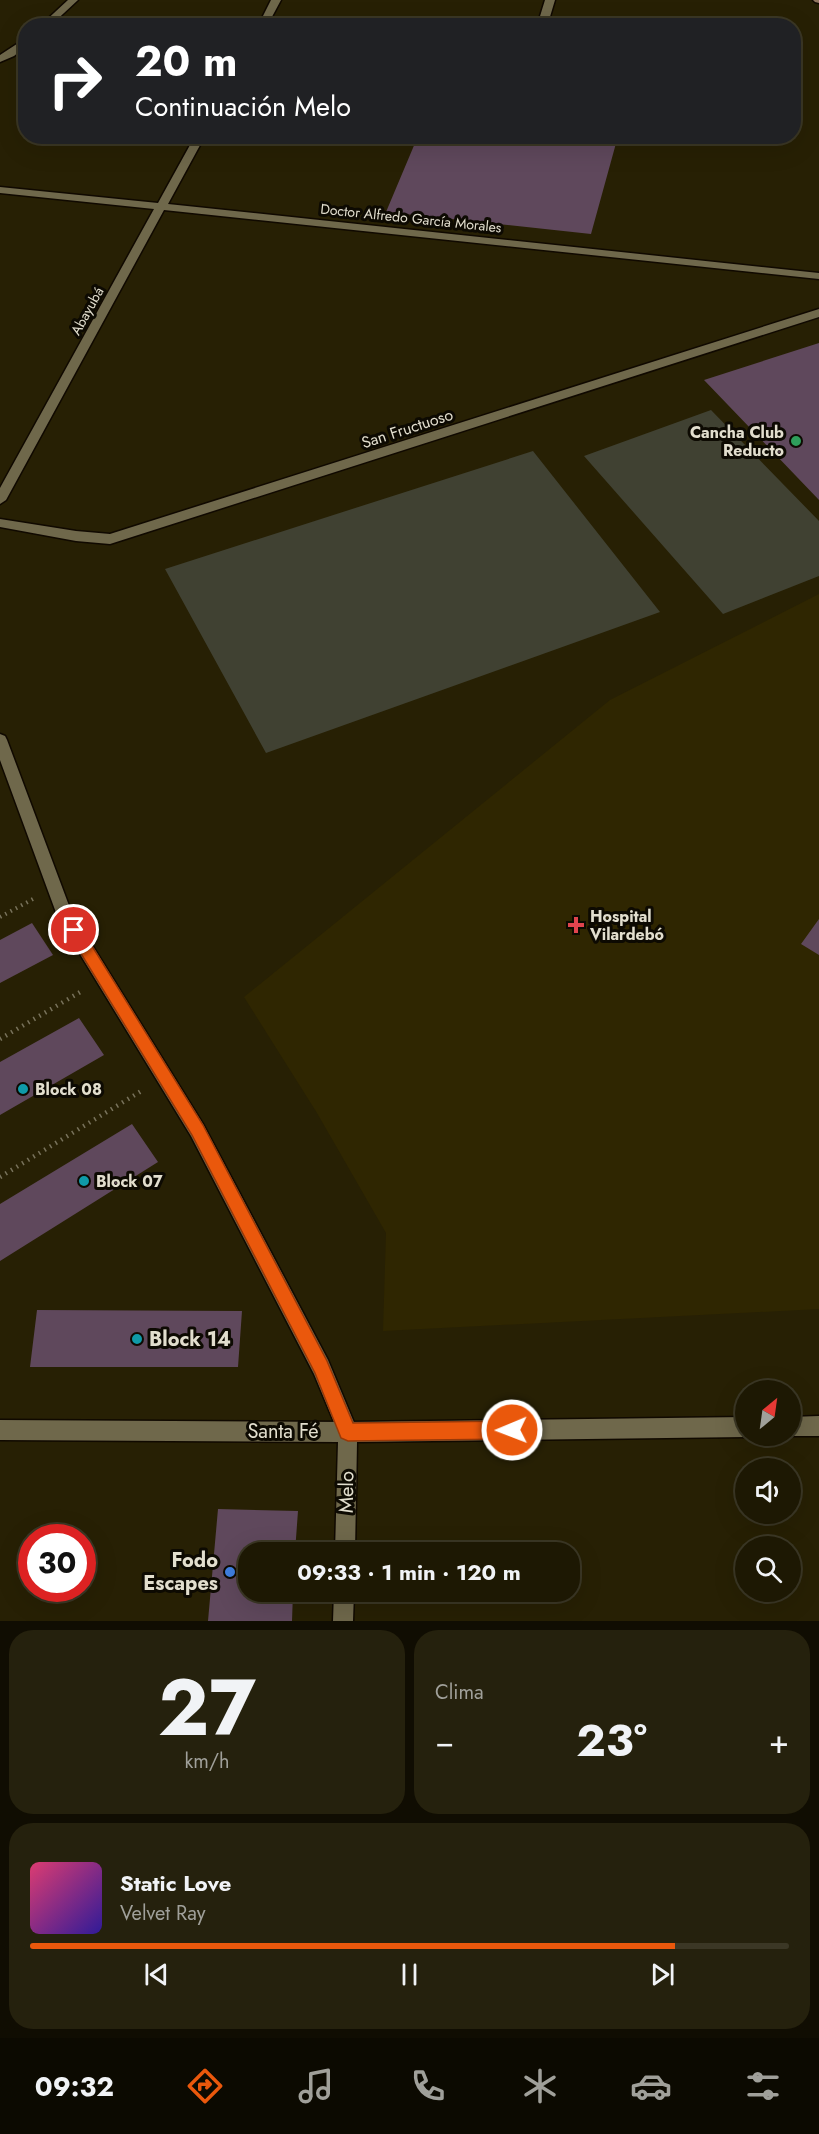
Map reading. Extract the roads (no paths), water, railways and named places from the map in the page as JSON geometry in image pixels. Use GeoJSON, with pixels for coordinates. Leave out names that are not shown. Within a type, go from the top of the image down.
{"type":"FeatureCollection","features":[{"type":"Feature","properties":{"kind":"street"},"geometry":{"type":"LineString","coordinates":[[53,18],[73,0]]}},
{"type":"Feature","properties":{"kind":"street"},"geometry":{"type":"LineString","coordinates":[[266,18],[276,0]]}},
{"type":"Feature","properties":{"kind":"street"},"geometry":{"type":"LineString","coordinates":[[544,18],[550,0]]}},
{"type":"Feature","properties":{"kind":"street"},"geometry":{"type":"LineString","coordinates":[[0,59],[18,48]]}},
{"type":"Feature","properties":{"kind":"street","name":"Abayubá"},"geometry":{"type":"LineString","coordinates":[[0,500],[196,144]]}},
{"type":"Feature","properties":{"kind":"street","name":"Doctor Alfredo García Morales"},"geometry":{"type":"LineString","coordinates":[[0,190],[819,276]]}},
{"type":"Feature","properties":{"kind":"street","name":"San Fructuoso"},"geometry":{"type":"LineString","coordinates":[[0,523],[76,536],[110,539],[819,313]]}},
{"type":"Feature","properties":{"kind":"street"},"geometry":{"type":"LineString","coordinates":[[0,740],[64,913],[197,1130],[310,1347],[348,1432]]}},
{"type":"Feature","properties":{"kind":"street"},"geometry":{"type":"LineString","coordinates":[[801,1427],[819,1426]]}},
{"type":"Feature","properties":{"kind":"street","name":"Santa Fé"},"geometry":{"type":"LineString","coordinates":[[0,1430],[348,1432],[735,1427]]}},
{"type":"Feature","properties":{"kind":"street","name":"Melo"},"geometry":{"type":"LineString","coordinates":[[345,1542],[348,1432]]}},
{"type":"Feature","properties":{"kind":"street"},"geometry":{"type":"LineString","coordinates":[[343,1621],[344,1602]]}},
{"type":"Feature","properties":{"kind":"place","name":"Cancha Club Reducto"},"geometry":{"type":"Point","coordinates":[796,441]}},
{"type":"Feature","properties":{"kind":"place","name":"Hospital Vilardebó"},"geometry":{"type":"Point","coordinates":[576,925]}},
{"type":"Feature","properties":{"kind":"place","name":"Block 08"},"geometry":{"type":"Point","coordinates":[23,1089]}},
{"type":"Feature","properties":{"kind":"place","name":"Block 07"},"geometry":{"type":"Point","coordinates":[84,1181]}},
{"type":"Feature","properties":{"kind":"place","name":"Block 14"},"geometry":{"type":"Point","coordinates":[137,1339]}},
{"type":"Feature","properties":{"kind":"place","name":"Fodo Escapes"},"geometry":{"type":"Point","coordinates":[230,1572]}}]}
